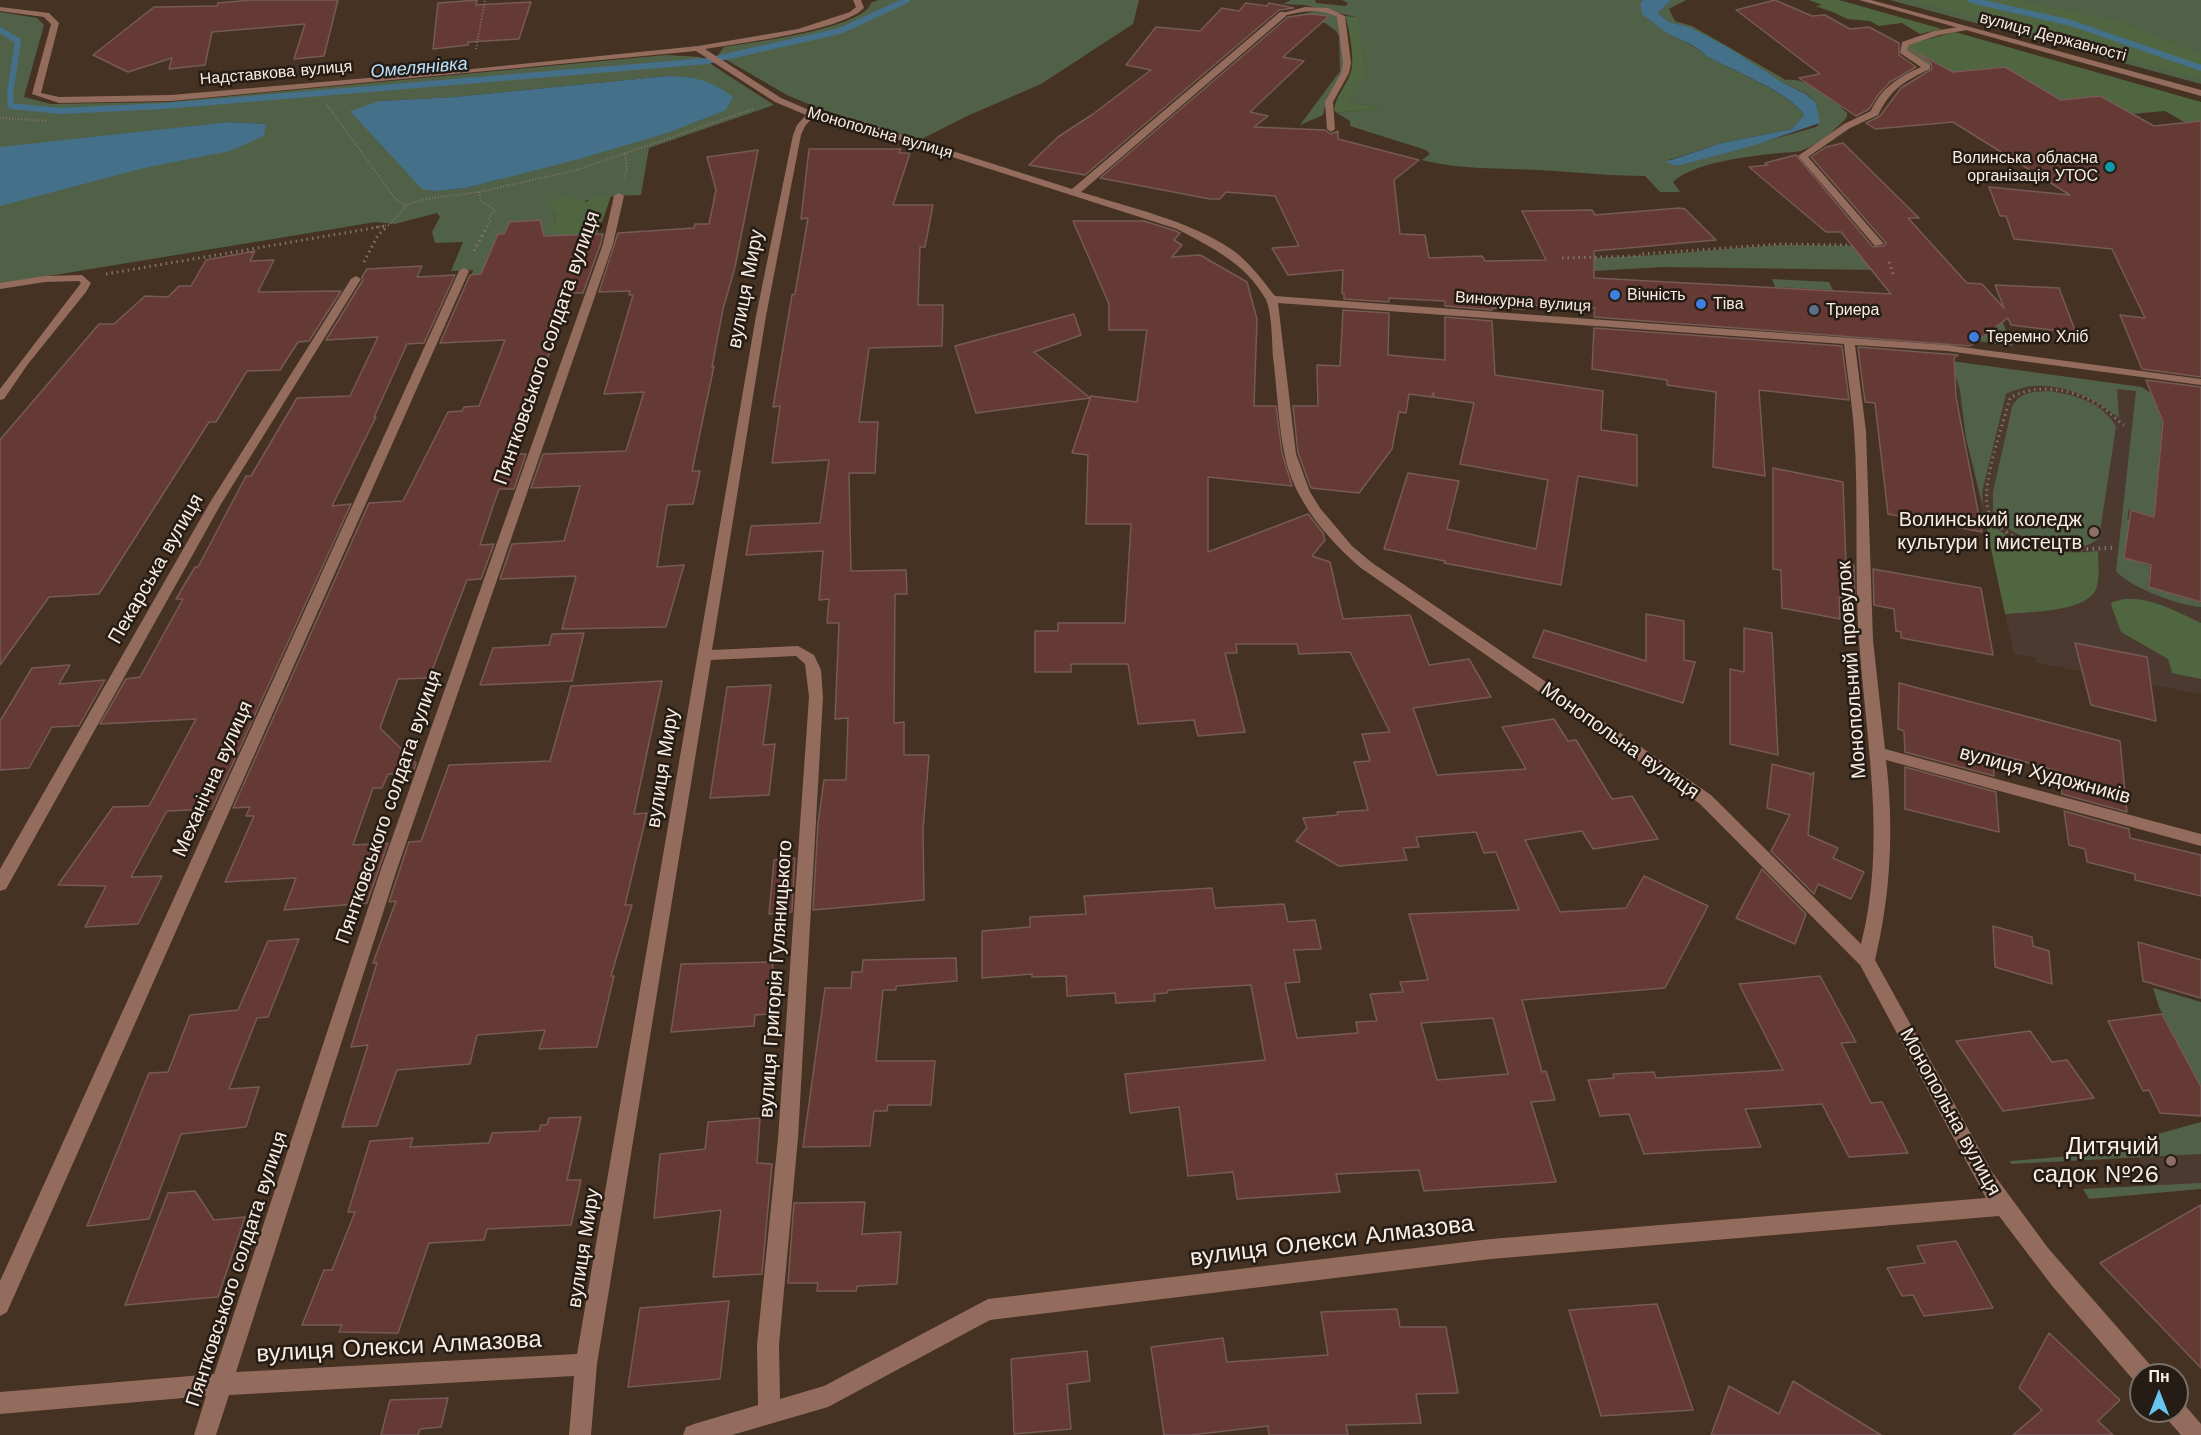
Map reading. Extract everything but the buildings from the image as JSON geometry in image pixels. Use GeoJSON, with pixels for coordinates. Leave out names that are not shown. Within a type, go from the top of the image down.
{"type":"FeatureCollection","features":[{"type":"Feature","properties":{"kind":"street","name":"вулиця Державності"},"geometry":{"type":"LineString","coordinates":[[1863,0],[2201,93]]}},
{"type":"Feature","properties":{"kind":"street","name":"Надставкова вулиця"},"geometry":{"type":"LineString","coordinates":[[0,9],[46,15],[55,23],[36,94],[59,100],[171,98],[698,48],[799,31],[853,14],[859,4]]}},
{"type":"Feature","properties":{"kind":"street"},"geometry":{"type":"LineString","coordinates":[[1074,193],[1283,14],[1292,10],[1318,9],[1341,16],[1347,63],[1345,73],[1329,102],[1331,129]]}},
{"type":"Feature","properties":{"kind":"street"},"geometry":{"type":"LineString","coordinates":[[1879,244],[1803,156],[1848,124],[1875,113],[1880,101],[1898,81],[1927,68],[1903,51],[1905,44],[1937,33],[1964,28]]}},
{"type":"Feature","properties":{"kind":"street","name":"Монопольна вулиця"},"geometry":{"type":"LineString","coordinates":[[698,48],[778,100],[811,114],[871,128],[1074,193],[1194,233],[1228,251],[1247,269],[1272,299],[1290,454],[1304,492],[1315,510],[1347,549],[1366,565],[1705,799],[1866,960],[1985,1179],[2055,1274],[2133,1363]]}},
{"type":"Feature","properties":{"kind":"street","name":"вулиця Миру"},"geometry":{"type":"LineString","coordinates":[[580,1435],[586,1364],[761,316],[792,155],[801,125],[811,114]]}},
{"type":"Feature","properties":{"kind":"street","name":"Пянтковського солдата вулиця"},"geometry":{"type":"LineString","coordinates":[[206,1435],[388,872],[608,244],[619,196]]}},
{"type":"Feature","properties":{"kind":"street","name":"Механічна вулиця"},"geometry":{"type":"LineString","coordinates":[[0,1305],[464,271]]}},
{"type":"Feature","properties":{"kind":"street"},"geometry":{"type":"LineString","coordinates":[[0,286],[45,279],[82,278],[86,283],[0,397]]}},
{"type":"Feature","properties":{"kind":"street","name":"Пекарська вулиця"},"geometry":{"type":"LineString","coordinates":[[0,884],[215,504],[356,279]]}},
{"type":"Feature","properties":{"kind":"street","name":"Винокурна вулиця"},"geometry":{"type":"LineString","coordinates":[[1272,299],[1979,351],[2201,382]]}},
{"type":"Feature","properties":{"kind":"street","name":"Монопольний провулок"},"geometry":{"type":"LineString","coordinates":[[1849,340],[1860,431],[1866,640],[1883,840],[1875,924],[1866,960]]}},
{"type":"Feature","properties":{"kind":"street","name":"вулиця Григорія Гуляницького"},"geometry":{"type":"LineString","coordinates":[[704,655],[785,649],[807,654],[812,660],[816,697],[788,1138],[768,1345],[767,1385],[770,1413]]}},
{"type":"Feature","properties":{"kind":"street","name":"вулиця Художників"},"geometry":{"type":"LineString","coordinates":[[1877,752],[2201,840]]}},
{"type":"Feature","properties":{"kind":"street","name":"вулиця Олекси Алмазова"},"geometry":{"type":"LineString","coordinates":[[694,1435],[828,1396],[988,1310],[1491,1249],[2003,1206]]}},
{"type":"Feature","properties":{"kind":"street","name":"вулиця Олекси Алмазова"},"geometry":{"type":"LineString","coordinates":[[0,1403],[223,1384],[586,1364]]}},
{"type":"Feature","properties":{"kind":"street"},"geometry":{"type":"LineString","coordinates":[[2186,1423],[2196,1435]]}},
{"type":"Feature","properties":{"kind":"path"},"geometry":{"type":"LineString","coordinates":[[472,71],[484,0]]}},
{"type":"Feature","properties":{"kind":"path"},"geometry":{"type":"LineString","coordinates":[[356,279],[378,235],[407,205],[437,196],[479,192],[577,170],[778,100]]}},
{"type":"Feature","properties":{"kind":"path"},"geometry":{"type":"LineString","coordinates":[[325,102],[397,201],[407,205]]}},
{"type":"Feature","properties":{"kind":"path"},"geometry":{"type":"LineString","coordinates":[[464,271],[490,221],[489,217],[495,210],[481,201],[479,192]]}},
{"type":"Feature","properties":{"kind":"path"},"geometry":{"type":"LineString","coordinates":[[82,278],[389,225]]}},
{"type":"Feature","properties":{"kind":"path"},"geometry":{"type":"LineString","coordinates":[[1562,258],[1620,258],[1642,256],[1642,254],[1780,244],[1856,245]]}},
{"type":"Feature","properties":{"kind":"path"},"geometry":{"type":"LineString","coordinates":[[1891,265],[1894,278]]}},
{"type":"Feature","properties":{"kind":"path"},"geometry":{"type":"LineString","coordinates":[[2113,548],[2075,551],[2055,549],[2023,540],[1991,518],[1987,500],[2010,398],[2016,393],[2042,389],[2074,394],[2102,407],[2124,425]]}},
{"type":"Feature","properties":{"kind":"shaded area","name":"Волинський коледж культури і мистецтв"},"geometry":{"type":"Polygon","coordinates":[[[1954,372],[2142,387],[2151,393],[2201,400],[2201,694],[2037,663],[2036,658],[2014,654],[1966,438],[1954,372]]]}},
{"type":"Feature","properties":{"kind":"shaded area","name":"Дитячий садок №26"},"geometry":{"type":"Polygon","coordinates":[[[2201,1122],[2201,1189],[2159,1192],[2129,1142],[2201,1122]]]}},
{"type":"Feature","properties":{"kind":"green space"},"geometry":{"type":"Polygon","coordinates":[[[878,0],[1139,0],[1133,24],[1041,84],[965,117],[920,140],[823,110],[787,95],[718,55],[724,47],[781,38],[829,27],[864,12],[871,3],[878,0]]]}},
{"type":"Feature","properties":{"kind":"green space"},"geometry":{"type":"Polygon","coordinates":[[[1291,0],[1315,0],[1316,3],[1346,6],[1348,3],[1342,0],[1643,0],[1640,4],[1653,21],[1665,31],[1706,56],[1773,90],[1786,98],[1804,115],[1792,129],[1722,143],[1669,160],[1678,166],[1816,127],[1819,124],[1816,103],[1807,94],[1783,83],[1689,27],[1669,22],[1658,13],[1671,0],[1686,0],[1669,9],[1675,21],[1692,26],[1786,80],[1811,85],[1834,101],[1847,113],[1847,117],[1821,140],[1800,151],[1739,158],[1694,169],[1673,182],[1680,192],[1660,192],[1645,176],[1451,166],[1422,160],[1430,154],[1426,150],[1350,126],[1350,121],[1337,113],[1381,107],[1348,103],[1348,96],[1364,61],[1356,17],[1304,5],[1283,4],[1291,0]]]}},
{"type":"Feature","properties":{"kind":"green space"},"geometry":{"type":"Polygon","coordinates":[[[1809,0],[1839,0],[1942,29],[1920,34],[1902,23],[1879,26],[1870,21],[1847,19],[1815,6],[1822,5],[1809,0]]]}},
{"type":"Feature","properties":{"kind":"green space"},"geometry":{"type":"Polygon","coordinates":[[[1890,0],[2201,0],[2201,84],[1890,0]]]}},
{"type":"Feature","properties":{"kind":"green space"},"geometry":{"type":"Polygon","coordinates":[[[1910,0],[2015,0],[2121,22],[2201,54],[2201,79],[1910,0]]]}},
{"type":"Feature","properties":{"kind":"green space"},"geometry":{"type":"Polygon","coordinates":[[[1317,11],[1338,17],[1343,64],[1323,115],[1300,125],[1340,71],[1339,36],[1336,31],[1325,23],[1288,17],[1317,11]]]}},
{"type":"Feature","properties":{"kind":"green space"},"geometry":{"type":"Polygon","coordinates":[[[0,12],[37,18],[44,25],[24,97],[51,104],[168,102],[666,55],[700,57],[774,105],[649,148],[641,195],[597,198],[554,211],[556,223],[552,239],[470,283],[473,270],[451,271],[463,242],[435,243],[432,232],[440,217],[437,213],[395,224],[376,222],[0,284],[0,161],[266,124],[229,122],[12,147],[0,156],[0,12]],[[668,76],[454,97],[380,101],[435,191],[466,188],[501,179],[668,76]]]}},
{"type":"Feature","properties":{"kind":"green space"},"geometry":{"type":"Polygon","coordinates":[[[1345,16],[1357,17],[1364,61],[1364,77],[1348,96],[1348,103],[1383,107],[1337,113],[1334,110],[1352,67],[1351,44],[1345,16]]]}},
{"type":"Feature","properties":{"kind":"green space"},"geometry":{"type":"Polygon","coordinates":[[[1955,32],[2201,102],[2201,126],[2186,123],[2165,111],[2132,114],[2100,96],[2063,100],[2106,138],[1928,64],[1907,50],[1907,46],[1913,43],[1955,32]]]}},
{"type":"Feature","properties":{"kind":"green space"},"geometry":{"type":"Polygon","coordinates":[[[565,195],[586,202],[595,197],[611,196],[602,222],[590,222],[586,229],[598,230],[597,235],[554,236],[549,227],[556,222],[554,211],[549,208],[551,200],[565,195]]]}},
{"type":"Feature","properties":{"kind":"green space"},"geometry":{"type":"Polygon","coordinates":[[[1781,245],[1873,246],[1878,252],[1877,270],[1662,267],[1577,272],[1584,312],[1573,291],[1567,258],[1647,255],[1781,245]]]}},
{"type":"Feature","properties":{"kind":"green space"},"geometry":{"type":"Polygon","coordinates":[[[1772,279],[1829,282],[1833,290],[1775,287],[1772,279]]]}},
{"type":"Feature","properties":{"kind":"green space"},"geometry":{"type":"Polygon","coordinates":[[[1990,322],[2003,323],[2013,346],[1978,341],[1983,337],[1971,332],[1990,322]]]}},
{"type":"Feature","properties":{"kind":"green space"},"geometry":{"type":"Polygon","coordinates":[[[1951,361],[2142,387],[2151,393],[2162,422],[2154,516],[2129,509],[2127,519],[2153,527],[2151,553],[2125,547],[2124,558],[2150,566],[2148,587],[2201,603],[2201,607],[2155,595],[2132,584],[2116,571],[2136,391],[2117,389],[2119,418],[2094,401],[2066,389],[2035,386],[2006,394],[1982,492],[1983,507],[1966,438],[1960,390],[1951,361]]]}},
{"type":"Feature","properties":{"kind":"green space"},"geometry":{"type":"Polygon","coordinates":[[[2049,391],[2087,401],[2104,411],[2116,427],[2099,538],[2088,545],[2074,548],[2059,548],[2028,539],[2014,532],[1993,514],[1993,492],[2012,407],[2023,395],[2049,391]]]}},
{"type":"Feature","properties":{"kind":"green space"},"geometry":{"type":"Polygon","coordinates":[[[1983,511],[1992,524],[2018,542],[2050,551],[2098,551],[2098,578],[2094,593],[2077,604],[2066,607],[2005,614],[1983,511]]]}},
{"type":"Feature","properties":{"kind":"green space"},"geometry":{"type":"Polygon","coordinates":[[[2124,599],[2154,603],[2201,623],[2201,679],[2172,673],[2168,659],[2121,632],[2111,605],[2112,602],[2124,599]]]}},
{"type":"Feature","properties":{"kind":"green space"},"geometry":{"type":"Polygon","coordinates":[[[2153,988],[2201,1002],[2201,1087],[2159,1007],[2153,988]]]}},
{"type":"Feature","properties":{"kind":"green space"},"geometry":{"type":"Polygon","coordinates":[[[2201,1122],[2201,1154],[2011,1164],[2010,1161],[2134,1151],[2129,1142],[2201,1122]]]}},
{"type":"Feature","properties":{"kind":"green space"},"geometry":{"type":"Polygon","coordinates":[[[2201,1183],[2201,1189],[2089,1199],[2083,1189],[2201,1183]]]}},
{"type":"Feature","properties":{"kind":"water"},"geometry":{"type":"Polygon","coordinates":[[[1643,0],[1671,0],[1658,13],[1669,22],[1689,27],[1724,45],[1783,83],[1806,94],[1816,103],[1820,123],[1755,145],[1678,166],[1665,162],[1722,143],[1792,129],[1804,115],[1787,98],[1774,90],[1706,56],[1693,46],[1662,30],[1642,14],[1640,4],[1643,0]]]}},
{"type":"Feature","properties":{"kind":"water"},"geometry":{"type":"Polygon","coordinates":[[[668,76],[702,80],[733,97],[726,110],[667,133],[579,159],[466,188],[435,191],[422,189],[350,111],[380,101],[454,97],[668,76]]]}},
{"type":"Feature","properties":{"kind":"water"},"geometry":{"type":"Polygon","coordinates":[[[229,122],[266,124],[264,136],[230,151],[144,168],[0,206],[0,147],[229,122]]]}},
{"type":"Feature","properties":{"kind":"waterway","name":"Омелянівка"},"geometry":{"type":"LineString","coordinates":[[0,30],[18,41],[10,94],[11,106],[60,111],[164,106],[707,61],[840,31],[907,0]]}},
{"type":"Feature","properties":{"kind":"waterway","name":"Омелянівка"},"geometry":{"type":"LineString","coordinates":[[1971,0],[2071,23],[2201,68]]}},
{"type":"Feature","properties":{"kind":"place","name":"Волинська обласна організація УТОС"},"geometry":{"type":"Point","coordinates":[2110,167]}},
{"type":"Feature","properties":{"kind":"place","name":"Вічність"},"geometry":{"type":"Point","coordinates":[1615,295]}},
{"type":"Feature","properties":{"kind":"place","name":"Тіва"},"geometry":{"type":"Point","coordinates":[1701,304]}},
{"type":"Feature","properties":{"kind":"place","name":"Триера"},"geometry":{"type":"Point","coordinates":[1814,310]}},
{"type":"Feature","properties":{"kind":"place","name":"Теремно Хліб"},"geometry":{"type":"Point","coordinates":[1974,337]}},
{"type":"Feature","properties":{"kind":"place","name":"Волинський коледж культури і мистецтв"},"geometry":{"type":"Point","coordinates":[2094,532]}},
{"type":"Feature","properties":{"kind":"place","name":"Дитячий садок №26"},"geometry":{"type":"Point","coordinates":[2171,1161]}}]}
